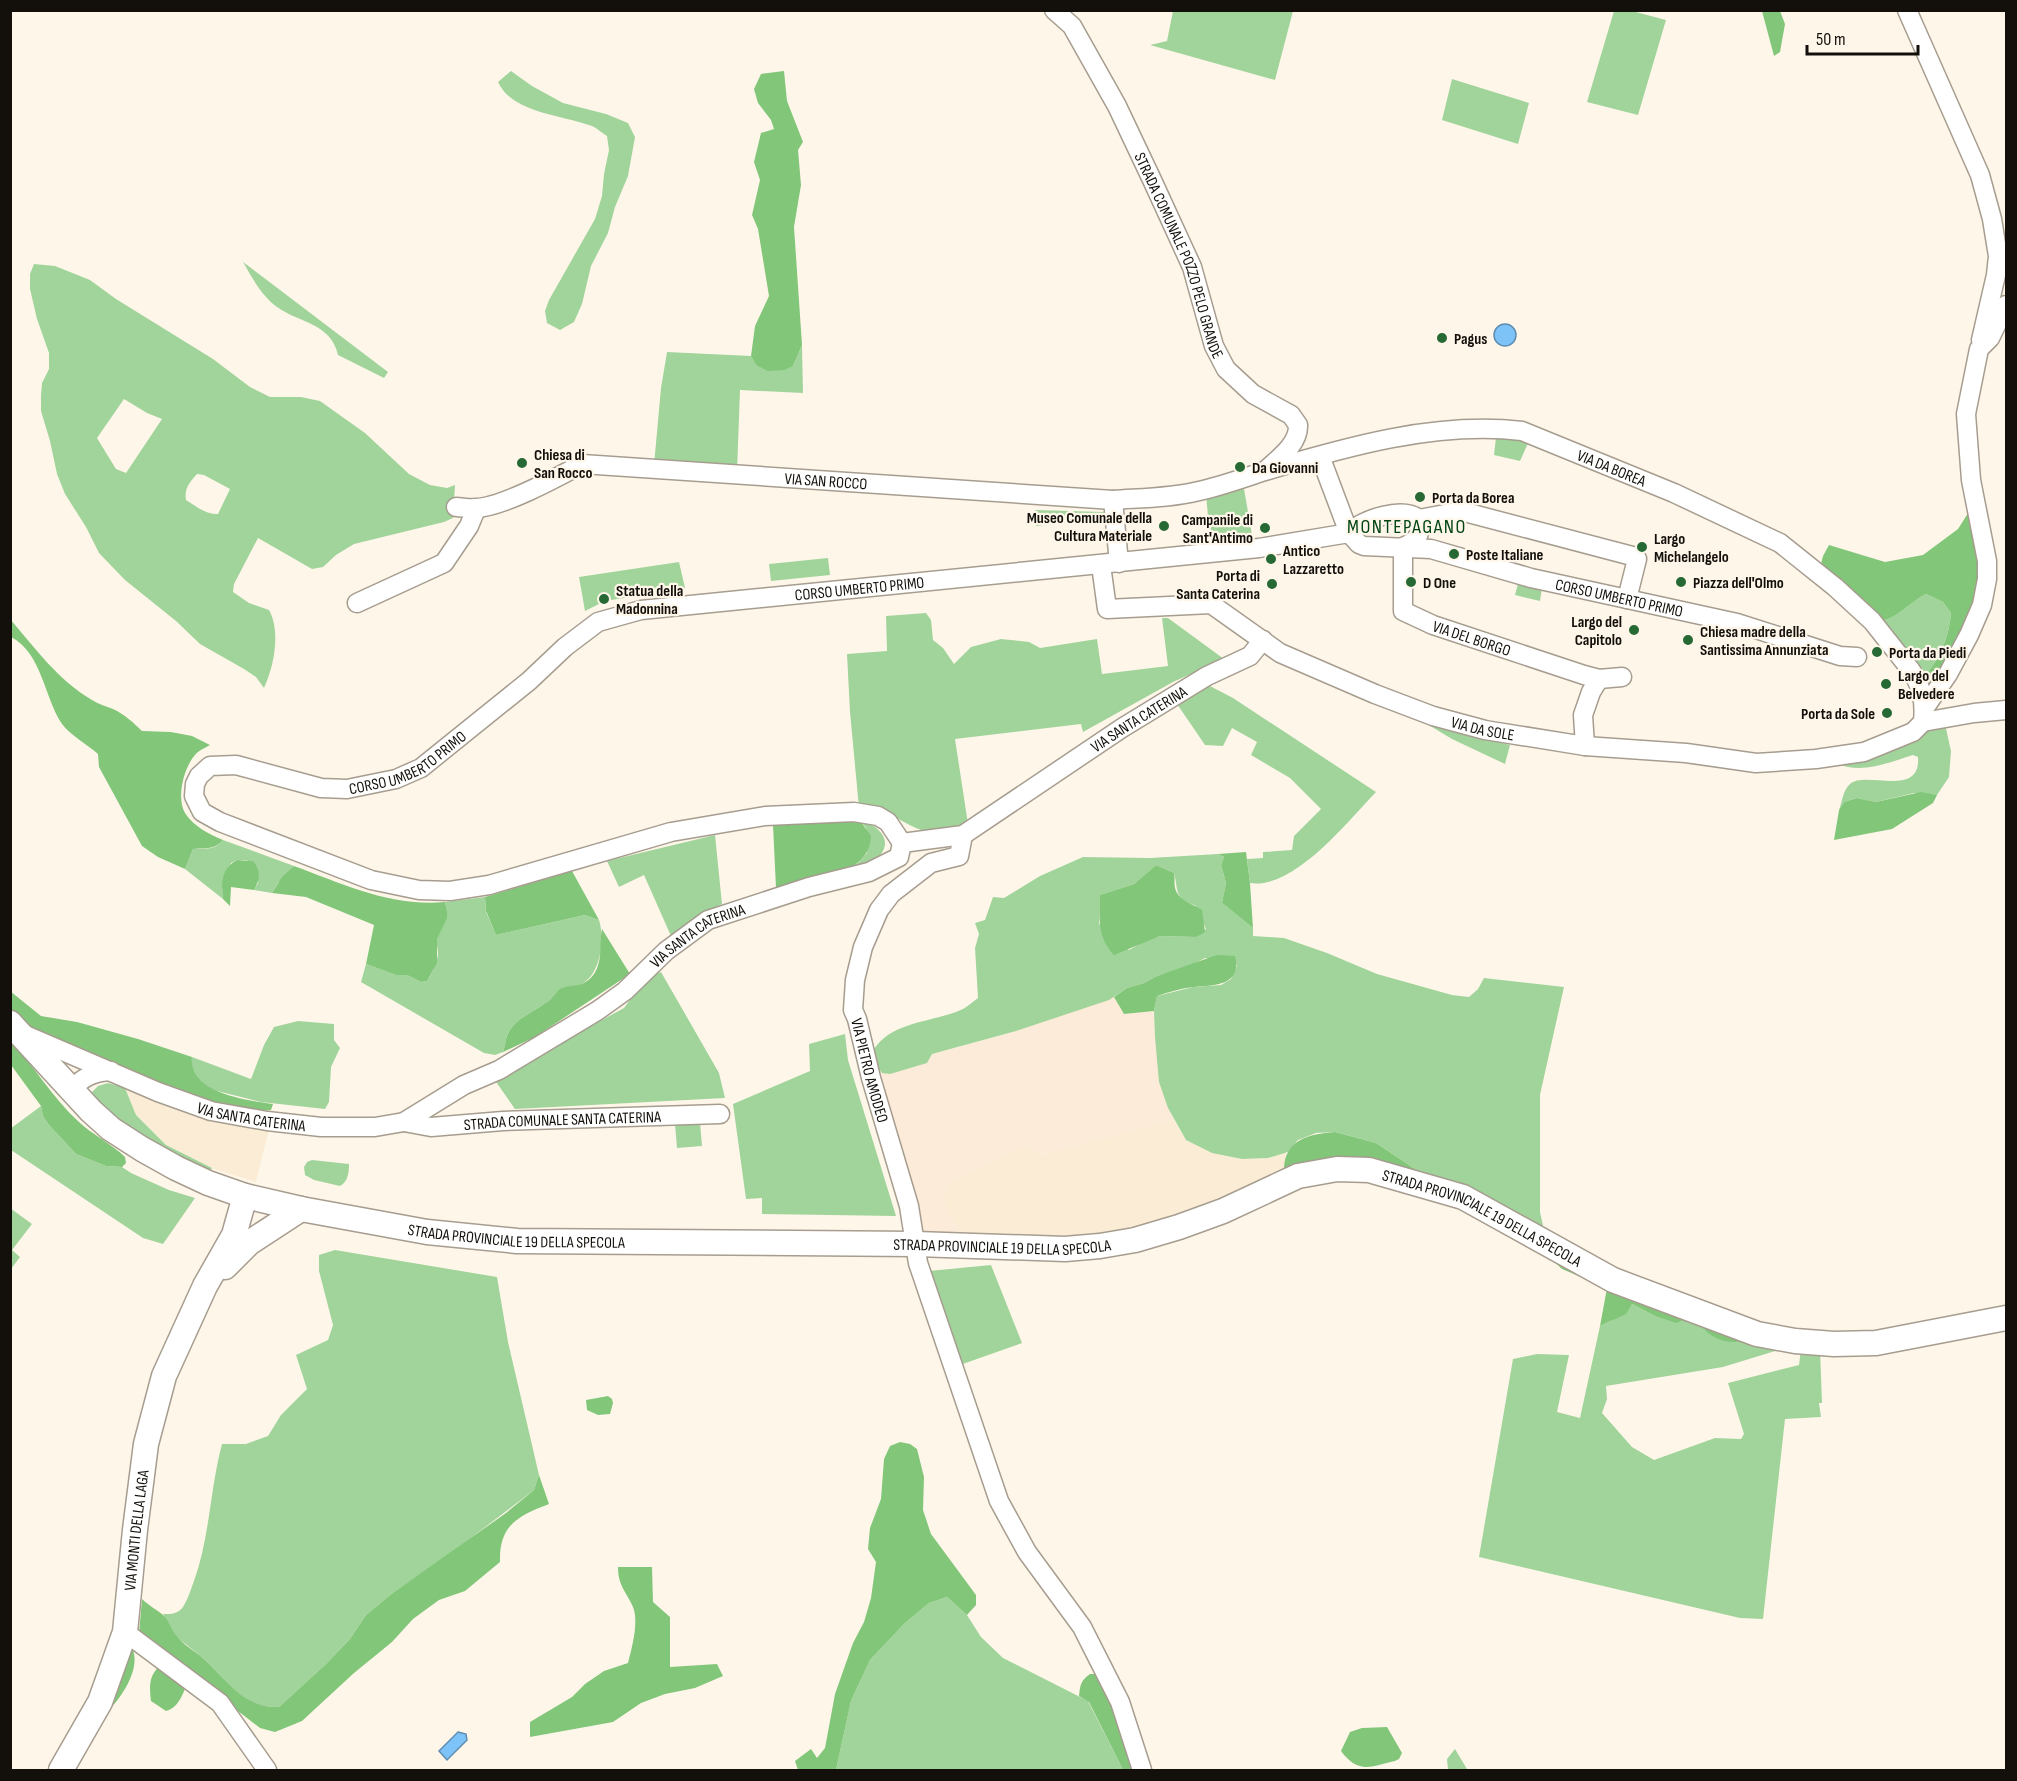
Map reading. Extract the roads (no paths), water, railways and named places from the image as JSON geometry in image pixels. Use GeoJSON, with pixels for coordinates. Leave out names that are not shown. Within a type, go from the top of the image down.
{"type":"FeatureCollection","features":[{"type":"Feature","properties":{"kind":"main road","name":"STRADA PROVINCIALE 19 DELLA SPECOLA"},"geometry":{"type":"LineString","coordinates":[[15,1028],[65,1084],[111,1129],[176,1168],[245,1196],[301,1209],[427,1232],[516,1241],[916,1244],[1054,1249],[1100,1246],[1135,1240],[1179,1227],[1223,1211],[1298,1176],[1337,1169],[1369,1170],[1463,1197],[1613,1280],[1757,1334],[1795,1341],[1834,1344],[1876,1342],[2007,1318]]}},
{"type":"Feature","properties":{"kind":"main road","name":"VIA MONTI DELLA LAGA"},"geometry":{"type":"LineString","coordinates":[[61,1770],[100,1702],[125,1632],[146,1444],[164,1376],[205,1286],[234,1235],[245,1196]]}},
{"type":"Feature","properties":{"kind":"main road","name":"VIA MONTI DELLA LAGA"},"geometry":{"type":"LineString","coordinates":[[205,1286],[249,1243],[301,1209]]}},
{"type":"Feature","properties":{"kind":"street","name":"STRADA COMUNALE POZZO PELO GRANDE"},"geometry":{"type":"LineString","coordinates":[[1054,10],[1073,18],[1117,106],[1192,267],[1214,346],[1226,369],[1253,394],[1285,410],[1298,425],[1297,436],[1293,442],[1264,472]]}},
{"type":"Feature","properties":{"kind":"street"},"geometry":{"type":"LineString","coordinates":[[1907,10],[1980,175],[1992,219],[1998,256],[1996,275],[1966,414],[1971,480],[1987,561],[1987,579],[1982,605],[1969,635],[1923,716]]}},
{"type":"Feature","properties":{"kind":"street"},"geometry":{"type":"LineString","coordinates":[[1979,349],[1990,338],[2007,305]]}},
{"type":"Feature","properties":{"kind":"street","name":"VIA DA BOREA"},"geometry":{"type":"LineString","coordinates":[[1204,490],[1386,439],[1456,430],[1498,428],[1522,431],[1674,493],[1780,543],[1836,587],[1872,621],[1915,676],[1924,701],[1923,716]]}},
{"type":"Feature","properties":{"kind":"street"},"geometry":{"type":"LineString","coordinates":[[1320,456],[1349,532]]}},
{"type":"Feature","properties":{"kind":"street","name":"VIA SAN ROCCO"},"geometry":{"type":"LineString","coordinates":[[456,507],[476,509],[500,502],[550,481],[582,464],[1113,500],[1204,490]]}},
{"type":"Feature","properties":{"kind":"street"},"geometry":{"type":"LineString","coordinates":[[1113,500],[1119,563]]}},
{"type":"Feature","properties":{"kind":"street"},"geometry":{"type":"LineString","coordinates":[[357,603],[444,563],[469,526],[476,509]]}},
{"type":"Feature","properties":{"kind":"street","name":"CORSO UMBERTO PRIMO"},"geometry":{"type":"LineString","coordinates":[[903,843],[888,822],[878,816],[854,812],[765,816],[671,832],[489,885],[450,891],[419,890],[371,880],[220,822],[202,812],[194,796],[195,784],[199,776],[210,766],[227,764],[321,788],[347,789],[396,779],[421,768],[598,622],[640,610],[1259,548],[1349,532],[1355,526],[1391,515],[1406,513],[1419,519],[1461,511],[1636,557],[1638,559],[1628,599]]}},
{"type":"Feature","properties":{"kind":"street"},"geometry":{"type":"LineString","coordinates":[[1403,549],[1417,540],[1420,531],[1419,519]]}},
{"type":"Feature","properties":{"kind":"street","name":"CORSO UMBERTO PRIMO"},"geometry":{"type":"LineString","coordinates":[[1349,532],[1359,544],[1364,546],[1431,549],[1531,578],[1737,623],[1840,656],[1857,657]]}},
{"type":"Feature","properties":{"kind":"street","name":"VIA DEL BORGO"},"geometry":{"type":"LineString","coordinates":[[1403,549],[1402,611],[1433,625],[1599,679]]}},
{"type":"Feature","properties":{"kind":"street","name":"VIA DA SOLE"},"geometry":{"type":"LineString","coordinates":[[1101,565],[1107,609],[1211,604],[1280,653],[1323,673],[1433,716],[1485,730],[1585,746],[1686,753],[1756,763],[1816,759],[1864,752],[1913,732],[1923,716]]}},
{"type":"Feature","properties":{"kind":"street","name":"VIA SANTA CATERINA"},"geometry":{"type":"LineString","coordinates":[[15,1028],[158,1092],[211,1111],[267,1121],[347,1128],[375,1127],[405,1122],[464,1085],[499,1070],[597,1011],[625,992],[666,951],[708,920],[809,887],[869,872],[899,857],[903,843],[963,835],[1122,728],[1207,676],[1250,657],[1263,640]]}},
{"type":"Feature","properties":{"kind":"street"},"geometry":{"type":"LineString","coordinates":[[1585,746],[1583,716],[1591,692],[1599,679],[1622,677]]}},
{"type":"Feature","properties":{"kind":"street"},"geometry":{"type":"LineString","coordinates":[[1923,716],[2007,710]]}},
{"type":"Feature","properties":{"kind":"street","name":"VIA PIETRO AMODEO"},"geometry":{"type":"LineString","coordinates":[[916,1244],[909,1206],[853,1010],[855,980],[863,946],[879,910],[891,894],[931,863],[959,856],[963,835]]}},
{"type":"Feature","properties":{"kind":"street","name":"VIA SANTA CATERINA"},"geometry":{"type":"LineString","coordinates":[[65,1084],[62,1070],[69,1064],[111,1071]]}},
{"type":"Feature","properties":{"kind":"street","name":"STRADA COMUNALE SANTA CATERINA"},"geometry":{"type":"LineString","coordinates":[[405,1122],[431,1127],[503,1121],[720,1114]]}},
{"type":"Feature","properties":{"kind":"street"},"geometry":{"type":"LineString","coordinates":[[916,1244],[918,1263],[999,1501],[1028,1552],[1082,1627],[1120,1702],[1142,1770]]}},
{"type":"Feature","properties":{"kind":"street"},"geometry":{"type":"LineString","coordinates":[[125,1632],[220,1703],[267,1770]]}},
{"type":"Feature","properties":{"kind":"water"},"geometry":{"type":"Polygon","coordinates":[[[1505,324],[1513,327],[1516,335],[1513,343],[1505,346],[1497,343],[1494,335],[1497,327],[1505,324]]]}},
{"type":"Feature","properties":{"kind":"water"},"geometry":{"type":"Polygon","coordinates":[[[458,1732],[466,1734],[467,1740],[447,1760],[439,1751],[458,1732]]]}},
{"type":"Feature","properties":{"kind":"place","name":"Pagus"},"geometry":{"type":"Point","coordinates":[1442,338]}},
{"type":"Feature","properties":{"kind":"place","name":"Chiesa di San Rocco"},"geometry":{"type":"Point","coordinates":[522,463]}},
{"type":"Feature","properties":{"kind":"place","name":"Da Giovanni"},"geometry":{"type":"Point","coordinates":[1240,467]}},
{"type":"Feature","properties":{"kind":"place","name":"Porta da Borea"},"geometry":{"type":"Point","coordinates":[1420,497]}},
{"type":"Feature","properties":{"kind":"place","name":"Museo Comunale della Cultura Materiale"},"geometry":{"type":"Point","coordinates":[1164,526]}},
{"type":"Feature","properties":{"kind":"place","name":"Campanile di Sant'Antimo"},"geometry":{"type":"Point","coordinates":[1265,528]}},
{"type":"Feature","properties":{"kind":"place","name":"Largo Michelangelo"},"geometry":{"type":"Point","coordinates":[1642,547]}},
{"type":"Feature","properties":{"kind":"place","name":"Poste Italiane"},"geometry":{"type":"Point","coordinates":[1454,554]}},
{"type":"Feature","properties":{"kind":"place","name":"Antico Lazzaretto"},"geometry":{"type":"Point","coordinates":[1271,559]}},
{"type":"Feature","properties":{"kind":"place","name":"D One"},"geometry":{"type":"Point","coordinates":[1411,582]}},
{"type":"Feature","properties":{"kind":"place","name":"Piazza dell'Olmo"},"geometry":{"type":"Point","coordinates":[1681,582]}},
{"type":"Feature","properties":{"kind":"place","name":"Porta di Santa Caterina"},"geometry":{"type":"Point","coordinates":[1272,584]}},
{"type":"Feature","properties":{"kind":"place","name":"Statua della Madonnina"},"geometry":{"type":"Point","coordinates":[604,599]}},
{"type":"Feature","properties":{"kind":"place","name":"Largo del Capitolo"},"geometry":{"type":"Point","coordinates":[1634,630]}},
{"type":"Feature","properties":{"kind":"place","name":"Chiesa madre della Santissima Annunziata"},"geometry":{"type":"Point","coordinates":[1688,640]}},
{"type":"Feature","properties":{"kind":"place","name":"Porta da Piedi"},"geometry":{"type":"Point","coordinates":[1877,652]}},
{"type":"Feature","properties":{"kind":"place","name":"Largo del Belvedere"},"geometry":{"type":"Point","coordinates":[1886,684]}},
{"type":"Feature","properties":{"kind":"place","name":"Porta da Sole"},"geometry":{"type":"Point","coordinates":[1887,713]}},
{"type":"Feature","properties":{"kind":"district","name":"MONTEPAGANO"},"geometry":{"type":"Point","coordinates":[1407,526]}}]}
